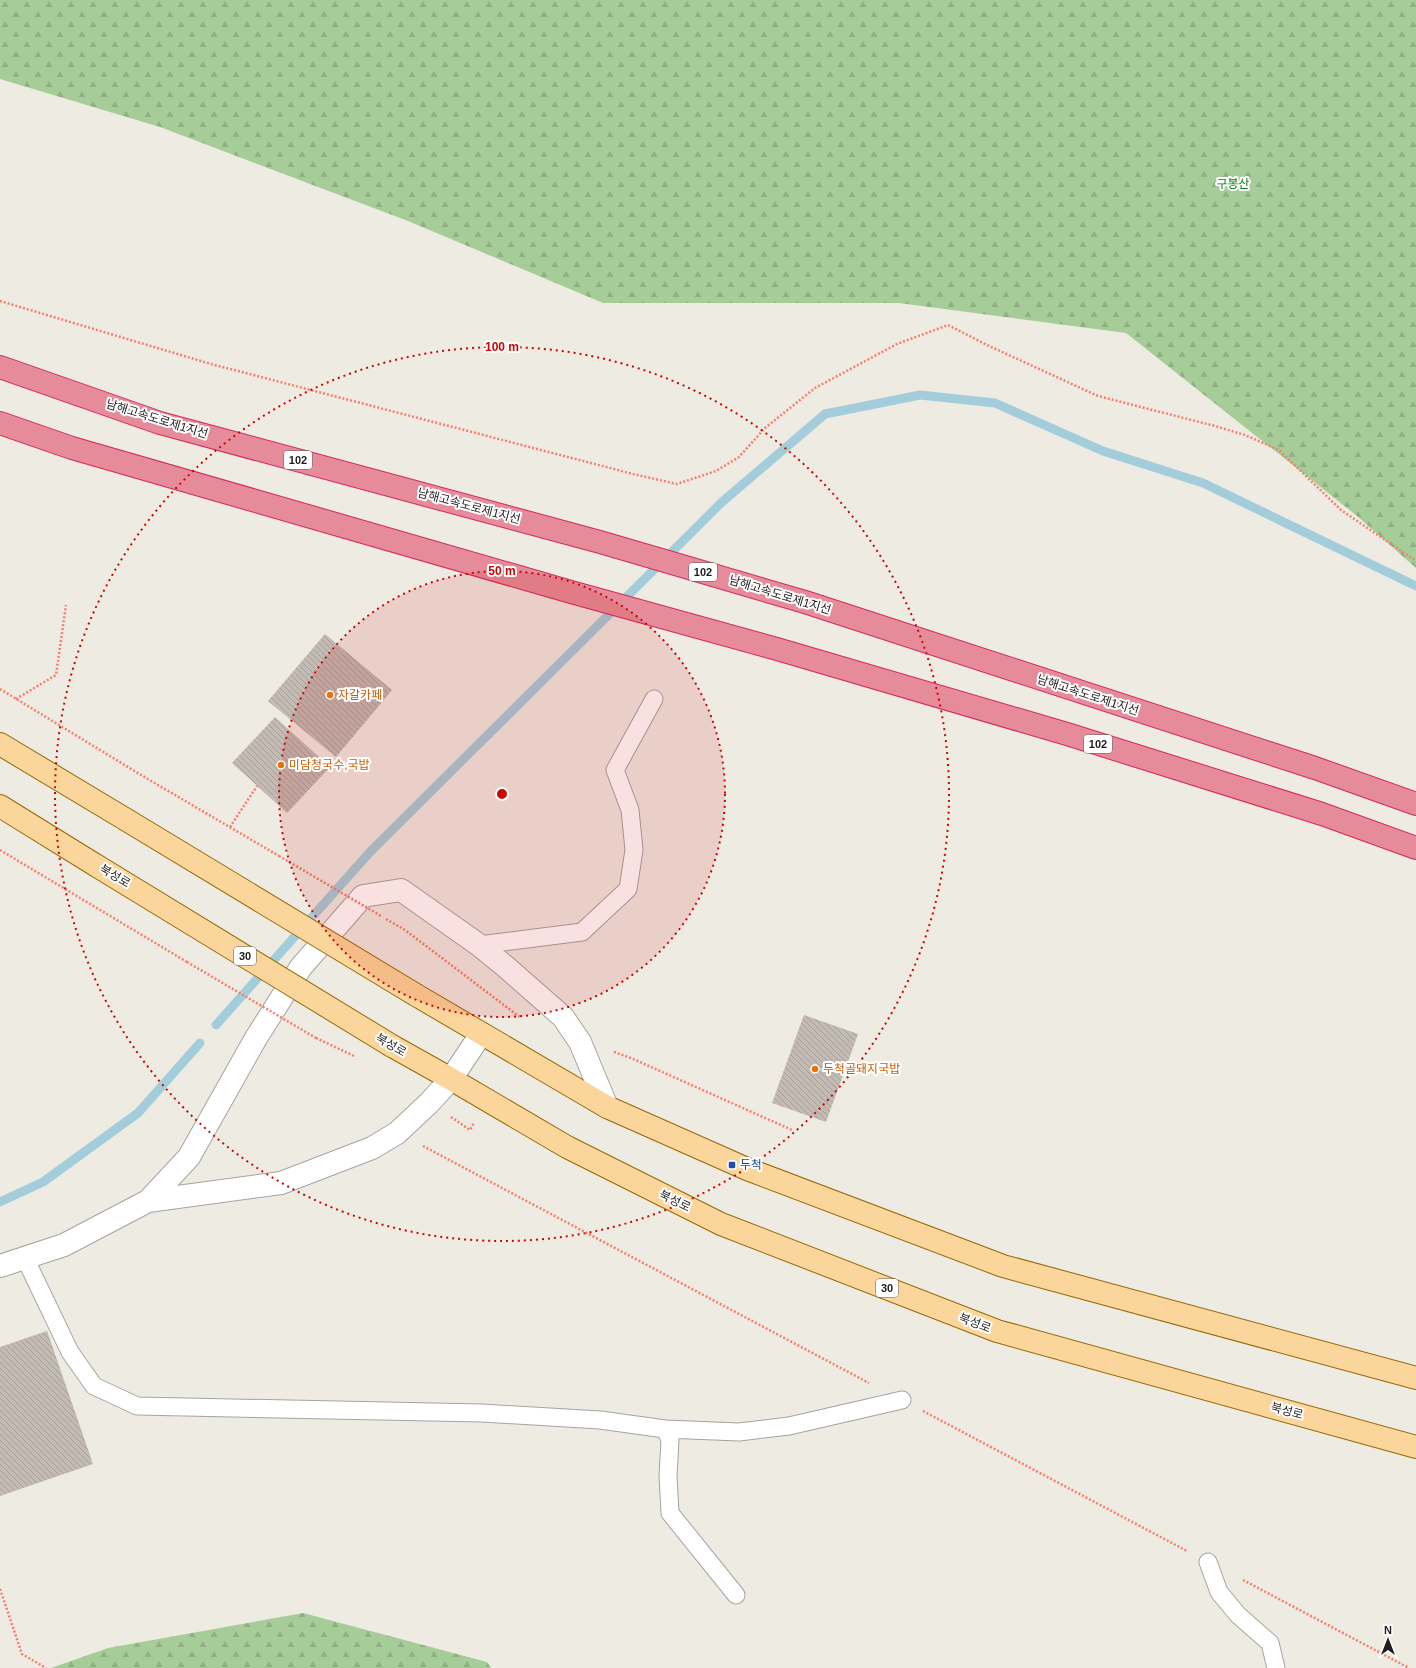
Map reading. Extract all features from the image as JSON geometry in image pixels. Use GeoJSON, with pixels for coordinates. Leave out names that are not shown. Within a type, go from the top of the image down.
{"type":"FeatureCollection","features":[{"type":"Feature","properties":{"kind":"highway","name":"남해고속도로제1지선"},"geometry":{"type":"LineString","coordinates":[[0,367],[160,423],[600,542],[805,602],[1315,768],[1416,804]]}},
{"type":"Feature","properties":{"kind":"highway","name":"102"},"geometry":{"type":"LineString","coordinates":[[0,423],[72,448],[571,592],[777,648],[1067,734],[1322,814],[1416,848]]}},
{"type":"Feature","properties":{"kind":"main road"},"geometry":{"type":"LineString","coordinates":[[0,744],[480,1034],[607,1107],[747,1169],[1003,1266],[1416,1378]]}},
{"type":"Feature","properties":{"kind":"main road","name":"북성로"},"geometry":{"type":"LineString","coordinates":[[0,806],[392,1046],[451,1078],[567,1147],[721,1224],[997,1331],[1416,1447]]}},
{"type":"Feature","properties":{"kind":"street"},"geometry":{"type":"LineString","coordinates":[[0,1266],[64,1245],[148,1201],[189,1157],[256,1038],[301,967],[363,896],[401,890],[479,945],[506,967],[563,1017],[580,1042],[607,1107]]}},
{"type":"Feature","properties":{"kind":"street"},"geometry":{"type":"LineString","coordinates":[[148,1201],[281,1183],[372,1148],[397,1133],[429,1103],[451,1078],[480,1034]]}},
{"type":"Feature","properties":{"kind":"lane"},"geometry":{"type":"LineString","coordinates":[[479,945],[582,932],[628,889],[634,850],[630,810],[615,770],[654,699]]}},
{"type":"Feature","properties":{"kind":"lane"},"geometry":{"type":"LineString","coordinates":[[24,1258],[70,1352],[94,1386],[137,1406],[482,1413],[600,1420],[665,1429],[739,1432],[802,1423],[902,1400]]}},
{"type":"Feature","properties":{"kind":"lane"},"geometry":{"type":"LineString","coordinates":[[665,1429],[670,1440],[668,1476],[670,1512],[736,1595]]}},
{"type":"Feature","properties":{"kind":"lane"},"geometry":{"type":"LineString","coordinates":[[1208,1562],[1219,1592],[1238,1615],[1270,1643],[1276,1668]]}},
{"type":"Feature","properties":{"kind":"path"},"geometry":{"type":"LineString","coordinates":[[0,301],[212,364],[625,472],[677,484],[716,471],[739,457],[766,428],[815,388],[897,344],[948,324],[987,345],[1098,396],[1246,435],[1279,450],[1341,510],[1416,561]]}},
{"type":"Feature","properties":{"kind":"path"},"geometry":{"type":"LineString","coordinates":[[16,699],[56,675],[66,605]]}},
{"type":"Feature","properties":{"kind":"path"},"geometry":{"type":"LineString","coordinates":[[0,689],[141,775],[381,916]]}},
{"type":"Feature","properties":{"kind":"path"},"geometry":{"type":"LineString","coordinates":[[230,827],[257,786]]}},
{"type":"Feature","properties":{"kind":"path"},"geometry":{"type":"LineString","coordinates":[[0,850],[316,1038],[357,1058]]}},
{"type":"Feature","properties":{"kind":"path"},"geometry":{"type":"LineString","coordinates":[[580,1042],[631,1058],[792,1130]]}},
{"type":"Feature","properties":{"kind":"path"},"geometry":{"type":"LineString","coordinates":[[0,1589],[22,1654],[46,1668]]}},
{"type":"Feature","properties":{"kind":"green space","name":"구봉산"},"geometry":{"type":"Polygon","coordinates":[[[0,0],[1416,0],[1416,568],[1357,516],[1126,333],[899,303],[603,303],[408,221],[160,127],[0,79],[0,0]]]}},
{"type":"Feature","properties":{"kind":"green space"},"geometry":{"type":"Polygon","coordinates":[[[303,1613],[487,1662],[491,1668],[51,1668],[108,1648],[303,1613]]]}},
{"type":"Feature","properties":{"kind":"building","name":"자갈카페"},"geometry":{"type":"Polygon","coordinates":[[[325,634],[392,690],[336,757],[268,701],[325,634]]]}},
{"type":"Feature","properties":{"kind":"building","name":"미담청국수,국밥"},"geometry":{"type":"Polygon","coordinates":[[[275,717],[330,767],[287,813],[232,763],[275,717]]]}},
{"type":"Feature","properties":{"kind":"building","name":"두척골돼지국밥"},"geometry":{"type":"Polygon","coordinates":[[[804,1015],[858,1034],[826,1122],[772,1103],[804,1015]]]}},
{"type":"Feature","properties":{"kind":"building"},"geometry":{"type":"Polygon","coordinates":[[[47,1331],[93,1464],[0,1496],[0,1347],[47,1331]]]}},
{"type":"Feature","properties":{"kind":"waterway"},"geometry":{"type":"LineString","coordinates":[[216,1025],[370,852],[722,502],[825,414],[920,395],[995,403],[1103,451],[1203,483],[1416,586]]}},
{"type":"Feature","properties":{"kind":"waterway"},"geometry":{"type":"LineString","coordinates":[[0,1202],[43,1182],[138,1113],[200,1043]]}},
{"type":"Feature","properties":{"kind":"place","name":"자갈카페"},"geometry":{"type":"Point","coordinates":[330,695]}},
{"type":"Feature","properties":{"kind":"place","name":"미담청국수,국밥"},"geometry":{"type":"Point","coordinates":[281,765]}},
{"type":"Feature","properties":{"kind":"place","name":"두척골돼지국밥"},"geometry":{"type":"Point","coordinates":[815,1069]}},
{"type":"Feature","properties":{"kind":"place","name":"두척"},"geometry":{"type":"Point","coordinates":[732,1165]}}]}
